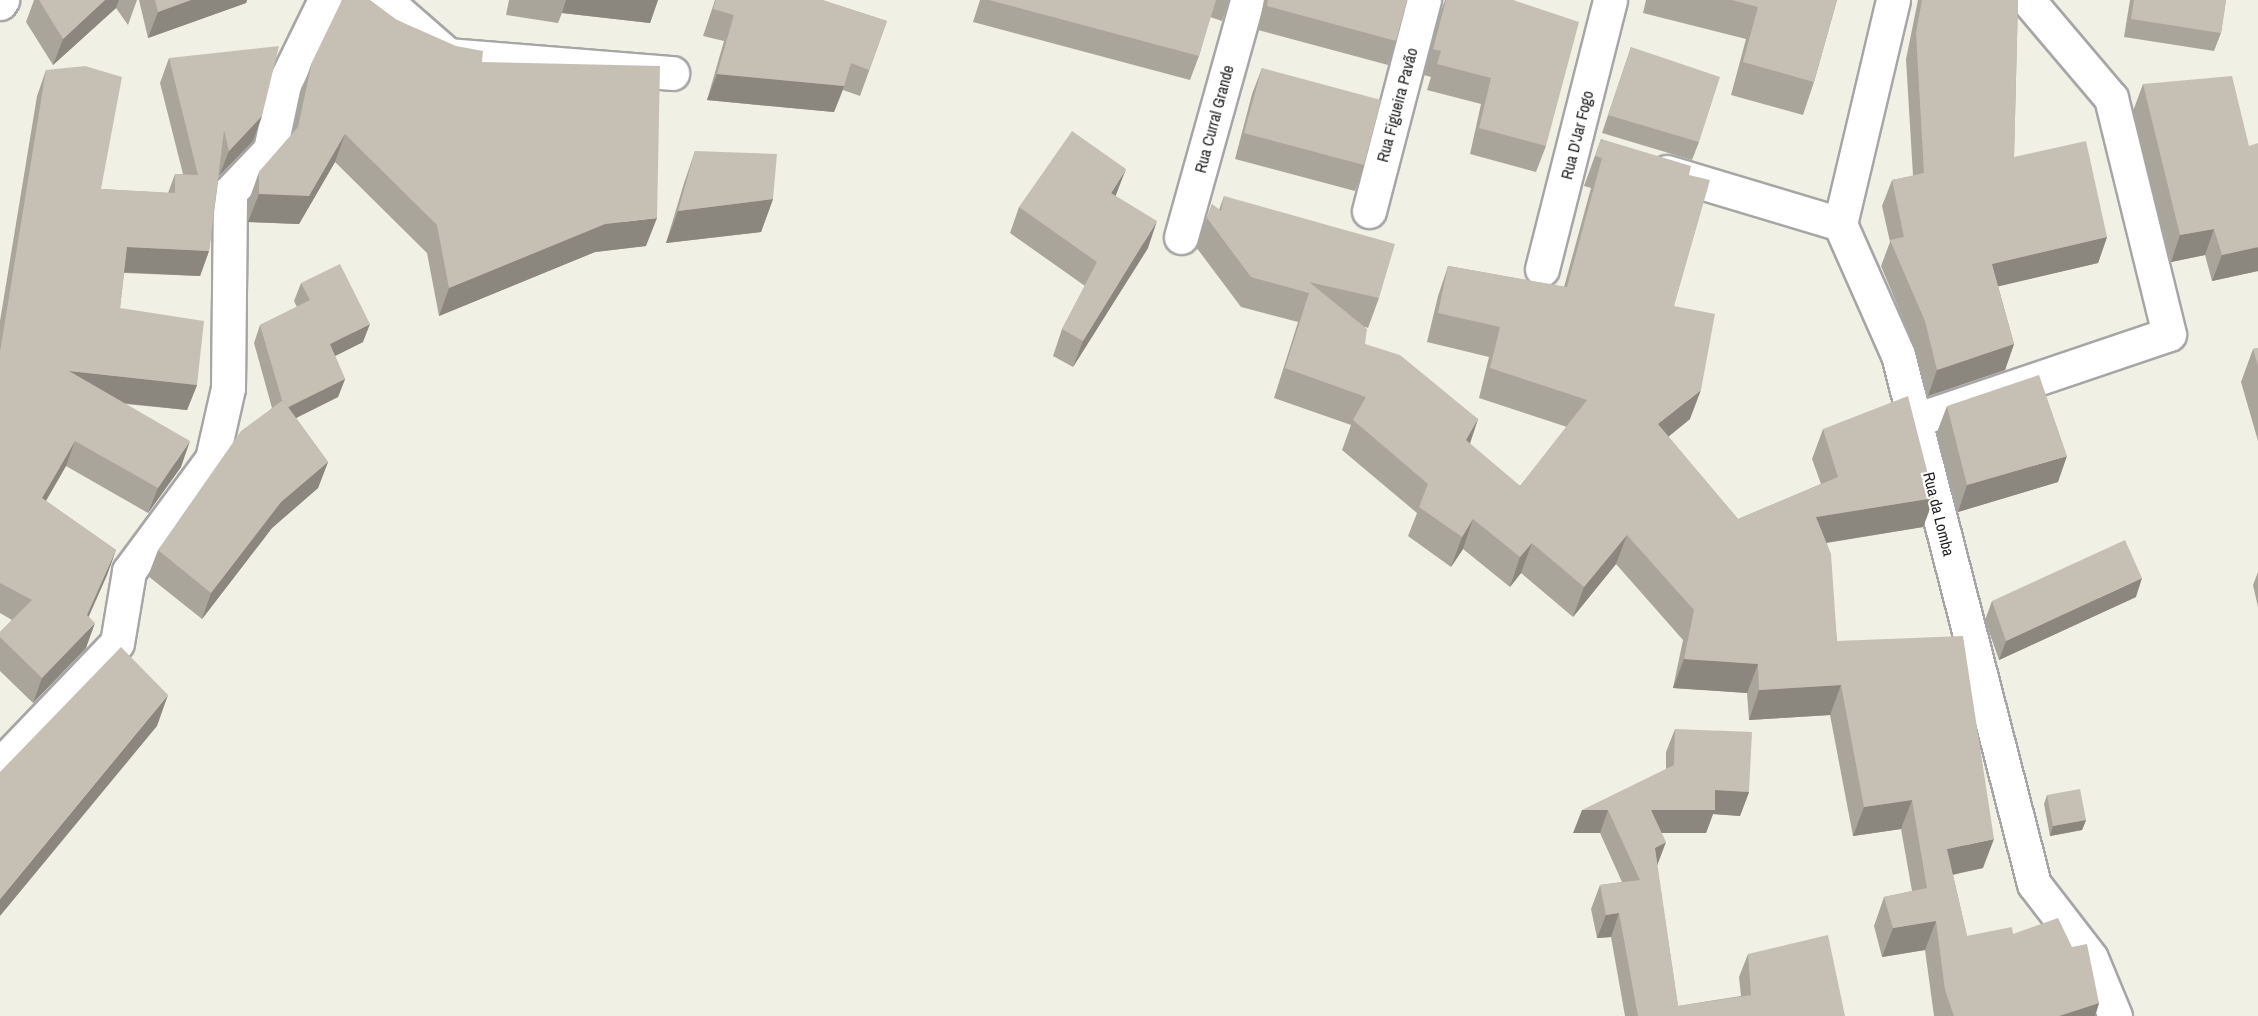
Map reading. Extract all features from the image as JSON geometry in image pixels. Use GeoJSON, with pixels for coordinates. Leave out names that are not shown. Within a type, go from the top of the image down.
{"type":"FeatureCollection","features":[{"type":"Feature","properties":{"kind":"street"},"geometry":{"type":"LineString","coordinates":[[0,765],[117,643],[129,571],[212,459],[228,388],[230,192],[270,150],[284,84],[325,0]]}},
{"type":"Feature","properties":{"kind":"street"},"geometry":{"type":"LineString","coordinates":[[385,0],[448,55],[672,73]]}},
{"type":"Feature","properties":{"kind":"street","name":"Rua Curral Grande"},"geometry":{"type":"LineString","coordinates":[[1181,237],[1247,0]]}},
{"type":"Feature","properties":{"kind":"street","name":"Rua Figueira Pavão"},"geometry":{"type":"LineString","coordinates":[[1369,210],[1424,0]]}},
{"type":"Feature","properties":{"kind":"street","name":"Rua D'Jar Fogo"},"geometry":{"type":"LineString","coordinates":[[1542,269],[1587,148],[1610,0]]}},
{"type":"Feature","properties":{"kind":"street"},"geometry":{"type":"LineString","coordinates":[[1633,162],[1840,224],[1893,0]]}},
{"type":"Feature","properties":{"kind":"street"},"geometry":{"type":"LineString","coordinates":[[1915,420],[2169,334],[2111,98],[2028,0]]}},
{"type":"Feature","properties":{"kind":"street","name":"Rua da Lomba"},"geometry":{"type":"LineString","coordinates":[[1840,224],[1898,355],[2034,884],[2091,958],[2115,1016]]}},
{"type":"Feature","properties":{"kind":"building"},"geometry":{"type":"Polygon","coordinates":[[[39,0],[105,0],[63,39],[39,0]]]}},
{"type":"Feature","properties":{"kind":"building"},"geometry":{"type":"Polygon","coordinates":[[[155,0],[191,0],[158,12],[155,0]]]}},
{"type":"Feature","properties":{"kind":"building"},"geometry":{"type":"Polygon","coordinates":[[[342,0],[370,0],[397,20],[456,46],[483,51],[482,62],[660,66],[657,218],[605,224],[449,288],[437,225],[345,134],[309,196],[259,194],[259,172],[298,127],[312,62],[342,0]]]}},
{"type":"Feature","properties":{"kind":"building"},"geometry":{"type":"Polygon","coordinates":[[[716,0],[822,0],[887,21],[869,70],[851,63],[844,86],[717,74],[734,15],[713,9],[716,0]]]}},
{"type":"Feature","properties":{"kind":"building"},"geometry":{"type":"Polygon","coordinates":[[[989,0],[1216,0],[1199,56],[989,0]]]}},
{"type":"Feature","properties":{"kind":"building"},"geometry":{"type":"Polygon","coordinates":[[[1268,0],[1407,0],[1396,41],[1267,6],[1268,0]]]}},
{"type":"Feature","properties":{"kind":"building"},"geometry":{"type":"Polygon","coordinates":[[[1446,0],[1513,0],[1579,22],[1546,146],[1479,128],[1491,78],[1437,64],[1441,51],[1433,49],[1446,0]]]}},
{"type":"Feature","properties":{"kind":"building"},"geometry":{"type":"Polygon","coordinates":[[[1732,0],[1837,0],[1814,82],[1743,62],[1758,7],[1732,0]]]}},
{"type":"Feature","properties":{"kind":"building"},"geometry":{"type":"Polygon","coordinates":[[[1922,0],[2018,0],[2014,157],[2086,141],[2107,237],[1992,264],[2014,344],[1937,370],[1925,321],[1890,240],[1904,237],[1892,180],[1924,173],[1916,33],[1922,0]]]}},
{"type":"Feature","properties":{"kind":"building"},"geometry":{"type":"Polygon","coordinates":[[[2134,0],[2226,0],[2221,33],[2131,19],[2134,0]]]}},
{"type":"Feature","properties":{"kind":"building"},"geometry":{"type":"Polygon","coordinates":[[[279,46],[262,116],[229,151],[224,130],[209,251],[127,247],[120,308],[204,321],[197,385],[69,371],[190,441],[158,488],[75,441],[42,498],[116,550],[87,615],[95,623],[42,678],[0,637],[0,632],[32,600],[0,583],[0,352],[46,70],[85,66],[122,77],[101,189],[175,193],[175,174],[198,175],[169,58],[279,46]]]}},
{"type":"Feature","properties":{"kind":"building"},"geometry":{"type":"Polygon","coordinates":[[[1631,47],[1720,77],[1699,142],[1608,115],[1631,47]]]}},
{"type":"Feature","properties":{"kind":"building"},"geometry":{"type":"Polygon","coordinates":[[[1262,68],[1381,100],[1364,165],[1244,133],[1262,68]]]}},
{"type":"Feature","properties":{"kind":"building"},"geometry":{"type":"Polygon","coordinates":[[[2232,76],[2249,146],[2258,143],[2258,247],[2222,255],[2214,229],[2180,235],[2143,84],[2232,76]]]}},
{"type":"Feature","properties":{"kind":"building"},"geometry":{"type":"Polygon","coordinates":[[[1072,131],[1126,169],[1111,193],[1157,221],[1083,341],[1062,329],[1097,262],[1019,207],[1072,131]]]}},
{"type":"Feature","properties":{"kind":"building"},"geometry":{"type":"Polygon","coordinates":[[[1601,139],[1691,166],[1689,175],[1710,180],[1674,306],[1715,314],[1701,390],[1658,424],[1738,519],[1838,477],[1823,429],[1908,396],[1934,498],[1816,517],[1831,554],[1837,641],[1963,636],[1994,839],[1947,849],[1967,936],[2012,927],[2013,934],[2058,918],[2072,947],[2087,944],[2099,1003],[2059,1016],[1954,1016],[1945,990],[1936,921],[1893,928],[1884,897],[1927,888],[1912,800],[1864,807],[1841,685],[1759,690],[1758,664],[1684,659],[1694,610],[1627,535],[1584,587],[1532,543],[1520,557],[1473,519],[1462,537],[1419,507],[1428,484],[1353,420],[1366,397],[1285,368],[1309,293],[1251,277],[1207,218],[1212,204],[1221,211],[1224,196],[1395,244],[1379,298],[1309,282],[1367,329],[1365,344],[1400,355],[1478,419],[1466,440],[1520,486],[1587,400],[1490,368],[1500,327],[1438,313],[1448,266],[1567,287],[1602,158],[1595,156],[1601,139]]]}},
{"type":"Feature","properties":{"kind":"building"},"geometry":{"type":"Polygon","coordinates":[[[695,151],[777,154],[773,199],[678,211],[695,151]]]}},
{"type":"Feature","properties":{"kind":"building"},"geometry":{"type":"Polygon","coordinates":[[[340,264],[370,324],[330,344],[345,379],[288,407],[282,400],[260,325],[310,300],[301,283],[340,264]]]}},
{"type":"Feature","properties":{"kind":"building"},"geometry":{"type":"Polygon","coordinates":[[[2258,348],[2258,366],[2253,349],[2258,348]]]}},
{"type":"Feature","properties":{"kind":"building"},"geometry":{"type":"Polygon","coordinates":[[[2039,375],[2067,456],[1967,485],[1947,406],[2039,375]]]}},
{"type":"Feature","properties":{"kind":"building"},"geometry":{"type":"Polygon","coordinates":[[[283,400],[328,462],[281,502],[211,593],[158,550],[241,431],[283,400]]]}},
{"type":"Feature","properties":{"kind":"building"},"geometry":{"type":"Polygon","coordinates":[[[2125,540],[2142,578],[2006,641],[1992,601],[2125,540]]]}},
{"type":"Feature","properties":{"kind":"building"},"geometry":{"type":"Polygon","coordinates":[[[121,647],[168,695],[0,899],[0,772],[121,647]]]}},
{"type":"Feature","properties":{"kind":"building"},"geometry":{"type":"Polygon","coordinates":[[[1675,729],[1752,732],[1749,792],[1715,790],[1715,810],[1651,810],[1666,842],[1655,848],[1678,1006],[1751,995],[1748,954],[1828,935],[1845,1016],[1638,1016],[1619,913],[1606,915],[1600,885],[1640,880],[1608,810],[1582,810],[1674,765],[1675,729]]]}},
{"type":"Feature","properties":{"kind":"building"},"geometry":{"type":"Polygon","coordinates":[[[2080,789],[2086,820],[2053,826],[2047,795],[2080,789]]]}}]}
